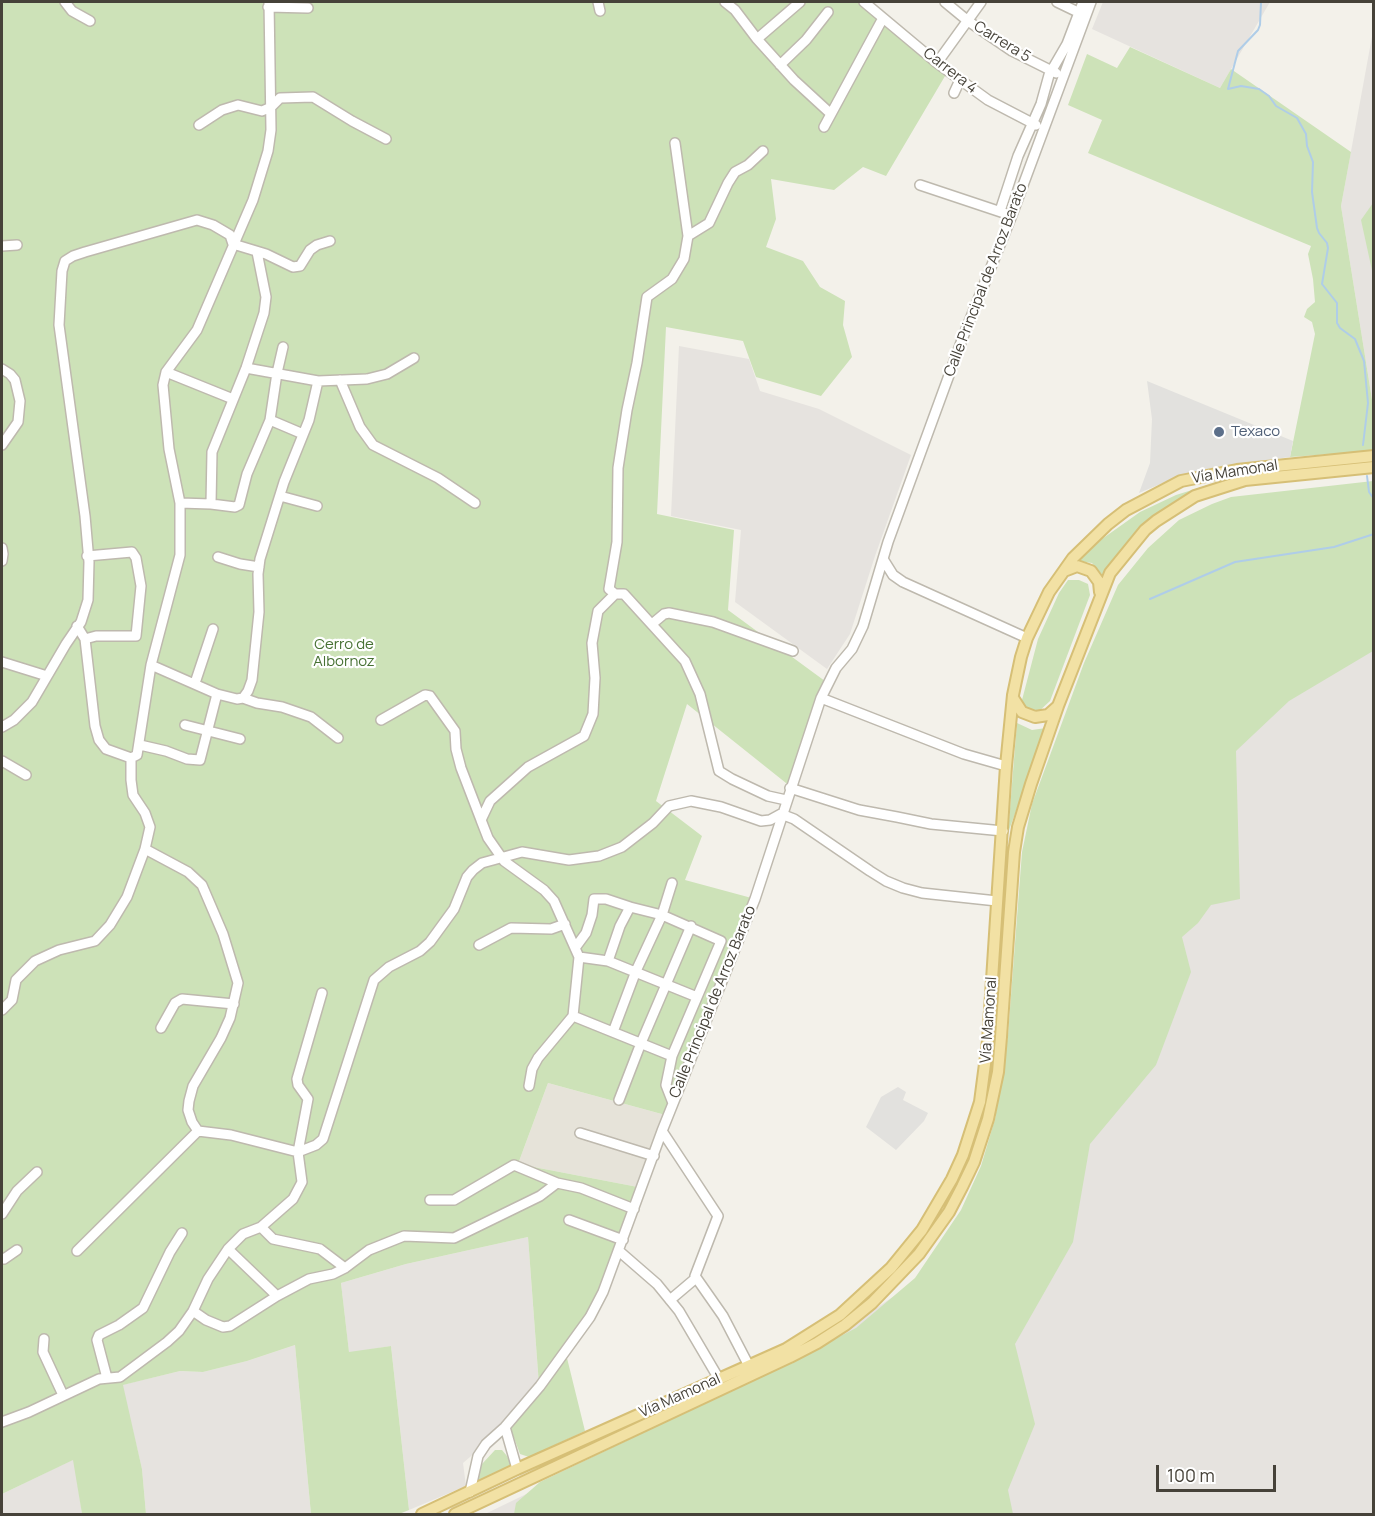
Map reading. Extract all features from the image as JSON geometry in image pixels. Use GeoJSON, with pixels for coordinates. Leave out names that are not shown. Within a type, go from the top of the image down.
{"type":"FeatureCollection","features":[{"type":"Feature","properties":{"kind":"main road","name":"Vía Mamonal"},"geometry":{"type":"LineString","coordinates":[[422,1515],[517,1469],[749,1366],[810,1335],[840,1315],[891,1268],[915,1238],[952,1179],[971,1134],[980,1102],[986,1070],[1012,695],[1027,638],[1037,614],[1064,571],[1089,541],[1126,510],[1181,481],[1245,468],[1374,456]]}},
{"type":"Feature","properties":{"kind":"main road","name":"Vía Mamonal"},"geometry":{"type":"LineString","coordinates":[[455,1515],[790,1358],[832,1335],[872,1303],[897,1278],[934,1234],[949,1212],[977,1153],[992,1103],[1001,1037],[1014,852],[1018,827],[1030,784],[1058,706],[1110,573],[1145,530],[1195,496],[1245,480],[1374,467]]}},
{"type":"Feature","properties":{"kind":"main road"},"geometry":{"type":"LineString","coordinates":[[1064,571],[1077,566],[1091,571],[1099,582],[1099,597]]}},
{"type":"Feature","properties":{"kind":"main road"},"geometry":{"type":"LineString","coordinates":[[1012,695],[1017,708],[1035,717],[1048,715],[1058,706]]}},
{"type":"Feature","properties":{"kind":"street"},"geometry":{"type":"LineString","coordinates":[[65,2],[72,11],[90,21]]}},
{"type":"Feature","properties":{"kind":"street"},"geometry":{"type":"LineString","coordinates":[[724,2],[735,10],[757,39],[794,80],[831,114]]}},
{"type":"Feature","properties":{"kind":"street"},"geometry":{"type":"LineString","coordinates":[[757,39],[800,2]]}},
{"type":"Feature","properties":{"kind":"street","name":"Carrera 4"},"geometry":{"type":"LineString","coordinates":[[864,2],[937,63],[988,100],[1044,129]]}},
{"type":"Feature","properties":{"kind":"street","name":"Carrera 5"},"geometry":{"type":"LineString","coordinates":[[945,2],[1011,51],[1063,76]]}},
{"type":"Feature","properties":{"kind":"street"},"geometry":{"type":"LineString","coordinates":[[937,63],[981,2]]}},
{"type":"Feature","properties":{"kind":"street"},"geometry":{"type":"LineString","coordinates":[[1057,2],[1082,14]]}},
{"type":"Feature","properties":{"kind":"street"},"geometry":{"type":"LineString","coordinates":[[999,211],[1018,156],[1041,104],[1049,75],[1082,14],[1083,2]]}},
{"type":"Feature","properties":{"kind":"street","name":"Calle Principal de Arroz Barato"},"geometry":{"type":"LineString","coordinates":[[470,1492],[478,1456],[486,1444],[505,1427],[540,1386],[590,1317],[603,1292],[662,1131],[754,899],[821,698],[836,668],[857,640],[883,559],[963,337],[1044,129],[1082,14],[1092,2]]}},
{"type":"Feature","properties":{"kind":"street"},"geometry":{"type":"LineString","coordinates":[[77,626],[85,639],[95,726],[99,740],[106,749],[131,758],[137,755],[140,745],[151,665],[180,555],[180,503],[169,449],[164,385],[166,372],[197,330],[253,200],[268,151],[271,130],[269,4],[308,5],[308,20]]}},
{"type":"Feature","properties":{"kind":"street"},"geometry":{"type":"LineString","coordinates":[[780,65],[806,40],[828,12]]}},
{"type":"Feature","properties":{"kind":"street"},"geometry":{"type":"LineString","coordinates":[[824,127],[883,18]]}},
{"type":"Feature","properties":{"kind":"street"},"geometry":{"type":"LineString","coordinates":[[954,93],[960,80]]}},
{"type":"Feature","properties":{"kind":"street"},"geometry":{"type":"LineString","coordinates":[[200,125],[222,110],[238,105],[259,111],[271,106],[280,98],[313,97],[386,139]]}},
{"type":"Feature","properties":{"kind":"street"},"geometry":{"type":"LineString","coordinates":[[675,142],[688,236],[687,250],[680,269],[672,279],[647,297],[644,309],[638,363],[627,410],[618,468],[617,542],[609,590],[615,594],[624,594],[685,661],[700,694],[719,771],[768,796],[786,800]]}},
{"type":"Feature","properties":{"kind":"street"},"geometry":{"type":"LineString","coordinates":[[688,236],[709,224],[735,172],[748,165],[763,151]]}},
{"type":"Feature","properties":{"kind":"street"},"geometry":{"type":"LineString","coordinates":[[920,185],[1012,215]]}},
{"type":"Feature","properties":{"kind":"street"},"geometry":{"type":"LineString","coordinates":[[2,727],[25,711],[32,702],[85,613],[88,600],[85,516],[63,368],[59,325],[62,272],[65,261],[85,252],[197,220],[213,225],[230,235],[233,244]]}},
{"type":"Feature","properties":{"kind":"street"},"geometry":{"type":"LineString","coordinates":[[233,244],[297,268],[310,250],[330,240]]}},
{"type":"Feature","properties":{"kind":"street"},"geometry":{"type":"LineString","coordinates":[[2,246],[17,245]]}},
{"type":"Feature","properties":{"kind":"street"},"geometry":{"type":"LineString","coordinates":[[211,504],[212,452],[246,368],[264,313],[266,297],[257,252]]}},
{"type":"Feature","properties":{"kind":"street"},"geometry":{"type":"LineString","coordinates":[[180,503],[236,507],[238,505],[247,474],[270,420],[283,347]]}},
{"type":"Feature","properties":{"kind":"street"},"geometry":{"type":"LineString","coordinates":[[246,368],[318,381],[367,379],[387,374],[414,358]]}},
{"type":"Feature","properties":{"kind":"street"},"geometry":{"type":"LineString","coordinates":[[2,369],[15,380],[20,401],[18,422],[2,446]]}},
{"type":"Feature","properties":{"kind":"street"},"geometry":{"type":"LineString","coordinates":[[166,372],[233,399]]}},
{"type":"Feature","properties":{"kind":"street"},"geometry":{"type":"LineString","coordinates":[[340,380],[360,427],[373,445],[438,478],[475,503]]}},
{"type":"Feature","properties":{"kind":"street"},"geometry":{"type":"LineString","coordinates":[[243,698],[252,680],[259,612],[259,567],[280,496],[309,420],[318,381]]}},
{"type":"Feature","properties":{"kind":"street"},"geometry":{"type":"LineString","coordinates":[[270,420],[303,434]]}},
{"type":"Feature","properties":{"kind":"street"},"geometry":{"type":"LineString","coordinates":[[280,496],[317,506]]}},
{"type":"Feature","properties":{"kind":"street"},"geometry":{"type":"LineString","coordinates":[[2,548],[2,561]]}},
{"type":"Feature","properties":{"kind":"street"},"geometry":{"type":"LineString","coordinates":[[85,639],[96,636],[136,636],[141,586],[136,558],[132,552],[87,556]]}},
{"type":"Feature","properties":{"kind":"street"},"geometry":{"type":"LineString","coordinates":[[218,557],[259,567]]}},
{"type":"Feature","properties":{"kind":"street"},"geometry":{"type":"LineString","coordinates":[[883,559],[893,575],[903,582],[1027,638]]}},
{"type":"Feature","properties":{"kind":"street"},"geometry":{"type":"LineString","coordinates":[[481,820],[490,801],[528,767],[584,736],[593,714],[596,678],[592,644],[598,611],[615,594]]}},
{"type":"Feature","properties":{"kind":"street"},"geometry":{"type":"LineString","coordinates":[[652,624],[664,614],[669,613],[713,622],[793,651]]}},
{"type":"Feature","properties":{"kind":"street"},"geometry":{"type":"LineString","coordinates":[[195,684],[213,630]]}},
{"type":"Feature","properties":{"kind":"street"},"geometry":{"type":"LineString","coordinates":[[2,662],[47,676]]}},
{"type":"Feature","properties":{"kind":"street"},"geometry":{"type":"LineString","coordinates":[[151,665],[217,694],[282,707],[311,717],[338,738]]}},
{"type":"Feature","properties":{"kind":"street"},"geometry":{"type":"LineString","coordinates":[[140,745],[187,759],[200,760],[217,694]]}},
{"type":"Feature","properties":{"kind":"street"},"geometry":{"type":"LineString","coordinates":[[381,720],[425,695],[430,696],[455,731],[456,749],[461,768],[488,838],[501,857],[524,877],[544,890],[554,901],[577,953]]}},
{"type":"Feature","properties":{"kind":"street"},"geometry":{"type":"LineString","coordinates":[[821,698],[964,754],[1006,766]]}},
{"type":"Feature","properties":{"kind":"street"},"geometry":{"type":"LineString","coordinates":[[185,725],[240,739]]}},
{"type":"Feature","properties":{"kind":"street"},"geometry":{"type":"LineString","coordinates":[[2,1010],[12,1000],[16,980],[35,960],[58,950],[95,941],[110,925],[127,897],[145,849],[150,827],[145,813],[133,795],[130,780],[131,758]]}},
{"type":"Feature","properties":{"kind":"street"},"geometry":{"type":"LineString","coordinates":[[2,761],[26,775]]}},
{"type":"Feature","properties":{"kind":"street"},"geometry":{"type":"LineString","coordinates":[[790,788],[860,810],[897,818],[931,824],[1003,831]]}},
{"type":"Feature","properties":{"kind":"street"},"geometry":{"type":"LineString","coordinates":[[145,849],[188,872],[202,885],[223,934],[238,983],[234,1004],[221,1038],[198,1075],[191,1094],[188,1110],[192,1122],[198,1131],[231,1135],[298,1152],[316,1145],[323,1139],[374,980],[389,967],[420,951],[430,942],[454,909],[459,893],[473,870],[482,863],[522,852],[569,860],[612,853],[643,831],[663,810],[681,802],[691,801],[713,805],[761,821],[770,820],[781,814],[794,819],[886,881],[903,888],[922,893],[998,901]]}},
{"type":"Feature","properties":{"kind":"street"},"geometry":{"type":"LineString","coordinates":[[614,1032],[636,971],[662,915],[672,884]]}},
{"type":"Feature","properties":{"kind":"street"},"geometry":{"type":"LineString","coordinates":[[529,1086],[532,1069],[538,1058],[573,1016],[577,953],[592,915],[594,899],[606,899],[662,915],[721,941],[672,1056],[666,1085],[673,1103]]}},
{"type":"Feature","properties":{"kind":"street"},"geometry":{"type":"LineString","coordinates":[[608,962],[620,926],[630,907]]}},
{"type":"Feature","properties":{"kind":"street"},"geometry":{"type":"LineString","coordinates":[[479,945],[511,928],[551,928],[565,924]]}},
{"type":"Feature","properties":{"kind":"street"},"geometry":{"type":"LineString","coordinates":[[619,1100],[691,926]]}},
{"type":"Feature","properties":{"kind":"street"},"geometry":{"type":"LineString","coordinates":[[577,953],[636,971],[697,997]]}},
{"type":"Feature","properties":{"kind":"street"},"geometry":{"type":"LineString","coordinates":[[2,1422],[99,1379],[120,1377],[167,1342],[193,1311],[208,1279],[228,1249],[243,1234],[261,1227],[293,1199],[302,1182],[298,1152],[308,1099],[298,1085],[297,1079],[322,993]]}},
{"type":"Feature","properties":{"kind":"street"},"geometry":{"type":"LineString","coordinates":[[161,1028],[175,1003],[182,999],[234,1004]]}},
{"type":"Feature","properties":{"kind":"street"},"geometry":{"type":"LineString","coordinates":[[573,1016],[672,1056]]}},
{"type":"Feature","properties":{"kind":"street"},"geometry":{"type":"LineString","coordinates":[[77,1251],[198,1131]]}},
{"type":"Feature","properties":{"kind":"street"},"geometry":{"type":"LineString","coordinates":[[662,1131],[718,1216],[696,1272],[696,1278],[723,1316],[749,1366]]}},
{"type":"Feature","properties":{"kind":"street"},"geometry":{"type":"LineString","coordinates":[[580,1133],[654,1156]]}},
{"type":"Feature","properties":{"kind":"street"},"geometry":{"type":"LineString","coordinates":[[430,1200],[454,1200],[514,1165],[557,1184],[581,1188],[634,1209]]}},
{"type":"Feature","properties":{"kind":"street"},"geometry":{"type":"LineString","coordinates":[[2,1214],[17,1191],[37,1172]]}},
{"type":"Feature","properties":{"kind":"street"},"geometry":{"type":"LineString","coordinates":[[193,1311],[206,1320],[223,1327],[230,1326],[309,1279],[333,1274],[345,1268],[369,1250],[404,1236],[454,1238],[540,1196],[557,1184]]}},
{"type":"Feature","properties":{"kind":"street"},"geometry":{"type":"LineString","coordinates":[[569,1220],[623,1240]]}},
{"type":"Feature","properties":{"kind":"street"},"geometry":{"type":"LineString","coordinates":[[261,1227],[273,1239],[320,1249],[345,1268]]}},
{"type":"Feature","properties":{"kind":"street"},"geometry":{"type":"LineString","coordinates":[[107,1378],[97,1340],[99,1335],[119,1325],[143,1308],[170,1252],[182,1233]]}},
{"type":"Feature","properties":{"kind":"street"},"geometry":{"type":"LineString","coordinates":[[228,1249],[277,1296]]}},
{"type":"Feature","properties":{"kind":"street"},"geometry":{"type":"LineString","coordinates":[[2,1258],[4,1259],[17,1250]]}},
{"type":"Feature","properties":{"kind":"street"},"geometry":{"type":"LineString","coordinates":[[619,1251],[657,1284],[679,1311],[719,1379]]}},
{"type":"Feature","properties":{"kind":"street"},"geometry":{"type":"LineString","coordinates":[[669,1300],[696,1278]]}},
{"type":"Feature","properties":{"kind":"street"},"geometry":{"type":"LineString","coordinates":[[44,1339],[43,1352],[63,1395]]}},
{"type":"Feature","properties":{"kind":"street"},"geometry":{"type":"LineString","coordinates":[[505,1427],[517,1469]]}},
{"type":"Feature","properties":{"kind":"shaded area"},"geometry":{"type":"Polygon","coordinates":[[[1103,2],[1270,2],[1220,88],[1092,29],[1103,2]]]}},
{"type":"Feature","properties":{"kind":"shaded area"},"geometry":{"type":"Polygon","coordinates":[[[1373,31],[1373,406],[1341,206],[1373,31]]]}},
{"type":"Feature","properties":{"kind":"shaded area"},"geometry":{"type":"Polygon","coordinates":[[[679,346],[749,359],[760,391],[819,409],[911,455],[850,634],[827,669],[735,602],[741,530],[671,516],[679,346]]]}},
{"type":"Feature","properties":{"kind":"shaded area"},"geometry":{"type":"Polygon","coordinates":[[[1147,381],[1293,441],[1290,457],[1223,466],[1182,475],[1139,493],[1150,463],[1152,419],[1147,381]]]}},
{"type":"Feature","properties":{"kind":"shaded area"},"geometry":{"type":"Polygon","coordinates":[[[1373,487],[1373,1514],[485,1514],[791,1366],[922,1277],[988,1167],[1373,487]]]}},
{"type":"Feature","properties":{"kind":"shaded area"},"geometry":{"type":"Polygon","coordinates":[[[548,1083],[669,1116],[643,1188],[518,1164],[548,1083]]]}},
{"type":"Feature","properties":{"kind":"shaded area"},"geometry":{"type":"Polygon","coordinates":[[[898,1087],[906,1092],[903,1100],[928,1113],[924,1121],[896,1150],[866,1127],[881,1097],[898,1087]]]}},
{"type":"Feature","properties":{"kind":"shaded area"},"geometry":{"type":"Polygon","coordinates":[[[528,1237],[539,1385],[505,1427],[463,1463],[466,1486],[409,1510],[391,1346],[349,1353],[341,1283],[406,1264],[528,1237]]]}},
{"type":"Feature","properties":{"kind":"shaded area"},"geometry":{"type":"Polygon","coordinates":[[[295,1345],[311,1514],[146,1514],[142,1469],[122,1385],[180,1371],[203,1372],[247,1361],[295,1345]]]}},
{"type":"Feature","properties":{"kind":"shaded area"},"geometry":{"type":"Polygon","coordinates":[[[74,1459],[82,1514],[2,1514],[2,1494],[74,1459]]]}},
{"type":"Feature","properties":{"kind":"green space","name":"Cerro de Albornoz"},"geometry":{"type":"Polygon","coordinates":[[[2,2],[859,2],[893,31],[948,71],[886,176],[863,167],[834,190],[771,179],[776,219],[766,247],[803,261],[820,287],[845,301],[843,325],[852,357],[821,396],[756,377],[743,341],[666,327],[657,514],[734,530],[728,610],[829,684],[791,787],[687,704],[656,801],[702,836],[685,880],[759,900],[669,1116],[548,1083],[518,1164],[643,1188],[604,1293],[539,1385],[528,1237],[406,1264],[341,1283],[349,1352],[391,1346],[409,1510],[399,1514],[311,1514],[295,1345],[247,1361],[203,1372],[180,1371],[123,1385],[142,1469],[146,1514],[82,1514],[73,1460],[2,1494],[2,2]]]}},
{"type":"Feature","properties":{"kind":"green space"},"geometry":{"type":"Polygon","coordinates":[[[1130,47],[1220,88],[1231,69],[1351,152],[1341,206],[1373,406],[1373,451],[1290,457],[1315,334],[1312,322],[1304,317],[1307,309],[1315,302],[1308,254],[1311,246],[1088,153],[1102,120],[1068,105],[1087,54],[1117,68],[1130,47]]]}},
{"type":"Feature","properties":{"kind":"green space"},"geometry":{"type":"Polygon","coordinates":[[[1373,203],[1373,275],[1361,220],[1373,203]]]}},
{"type":"Feature","properties":{"kind":"green space"},"geometry":{"type":"Polygon","coordinates":[[[1240,475],[1177,503],[1105,578],[1092,563],[1079,561],[1102,539],[1140,512],[1176,495],[1240,475]]]}},
{"type":"Feature","properties":{"kind":"green space"},"geometry":{"type":"Polygon","coordinates":[[[1373,481],[1373,651],[1289,701],[1236,751],[1240,899],[1211,905],[1198,923],[1182,937],[1191,972],[1156,1065],[1090,1144],[1073,1242],[1015,1344],[1035,1424],[1008,1490],[1013,1514],[514,1514],[516,1503],[540,1482],[791,1362],[856,1328],[915,1278],[961,1210],[981,1166],[995,1119],[1008,1035],[1022,852],[1032,804],[1084,663],[1118,585],[1148,548],[1179,520],[1212,504],[1231,497],[1373,481]]]}},
{"type":"Feature","properties":{"kind":"green space"},"geometry":{"type":"Polygon","coordinates":[[[1068,580],[1079,580],[1088,584],[1090,595],[1050,701],[1037,713],[1024,707],[1022,700],[1038,639],[1059,593],[1068,580]]]}},
{"type":"Feature","properties":{"kind":"green space"},"geometry":{"type":"Polygon","coordinates":[[[1017,723],[1032,730],[1046,728],[1008,833],[1017,723]]]}},
{"type":"Feature","properties":{"kind":"green space"},"geometry":{"type":"Polygon","coordinates":[[[566,1354],[585,1431],[529,1457],[520,1454],[510,1427],[566,1354]]]}},
{"type":"Feature","properties":{"kind":"green space"},"geometry":{"type":"Polygon","coordinates":[[[495,1450],[502,1450],[512,1468],[474,1486],[482,1464],[495,1450]]]}},
{"type":"Feature","properties":{"kind":"waterway"},"geometry":{"type":"LineString","coordinates":[[1261,2],[1260,25],[1238,51],[1228,89],[1241,86],[1259,89],[1269,96],[1276,106],[1297,118],[1306,134],[1307,146],[1313,162],[1312,192],[1317,228],[1328,248],[1322,284],[1337,303],[1337,323],[1355,339],[1364,361],[1368,403],[1363,445]]}},
{"type":"Feature","properties":{"kind":"waterway"},"geometry":{"type":"LineString","coordinates":[[1367,476],[1369,492],[1374,499]]}},
{"type":"Feature","properties":{"kind":"waterway"},"geometry":{"type":"LineString","coordinates":[[1150,599],[1235,562],[1334,547],[1374,534]]}},
{"type":"Feature","properties":{"kind":"place","name":"Texaco"},"geometry":{"type":"Point","coordinates":[1219,432]}}]}
